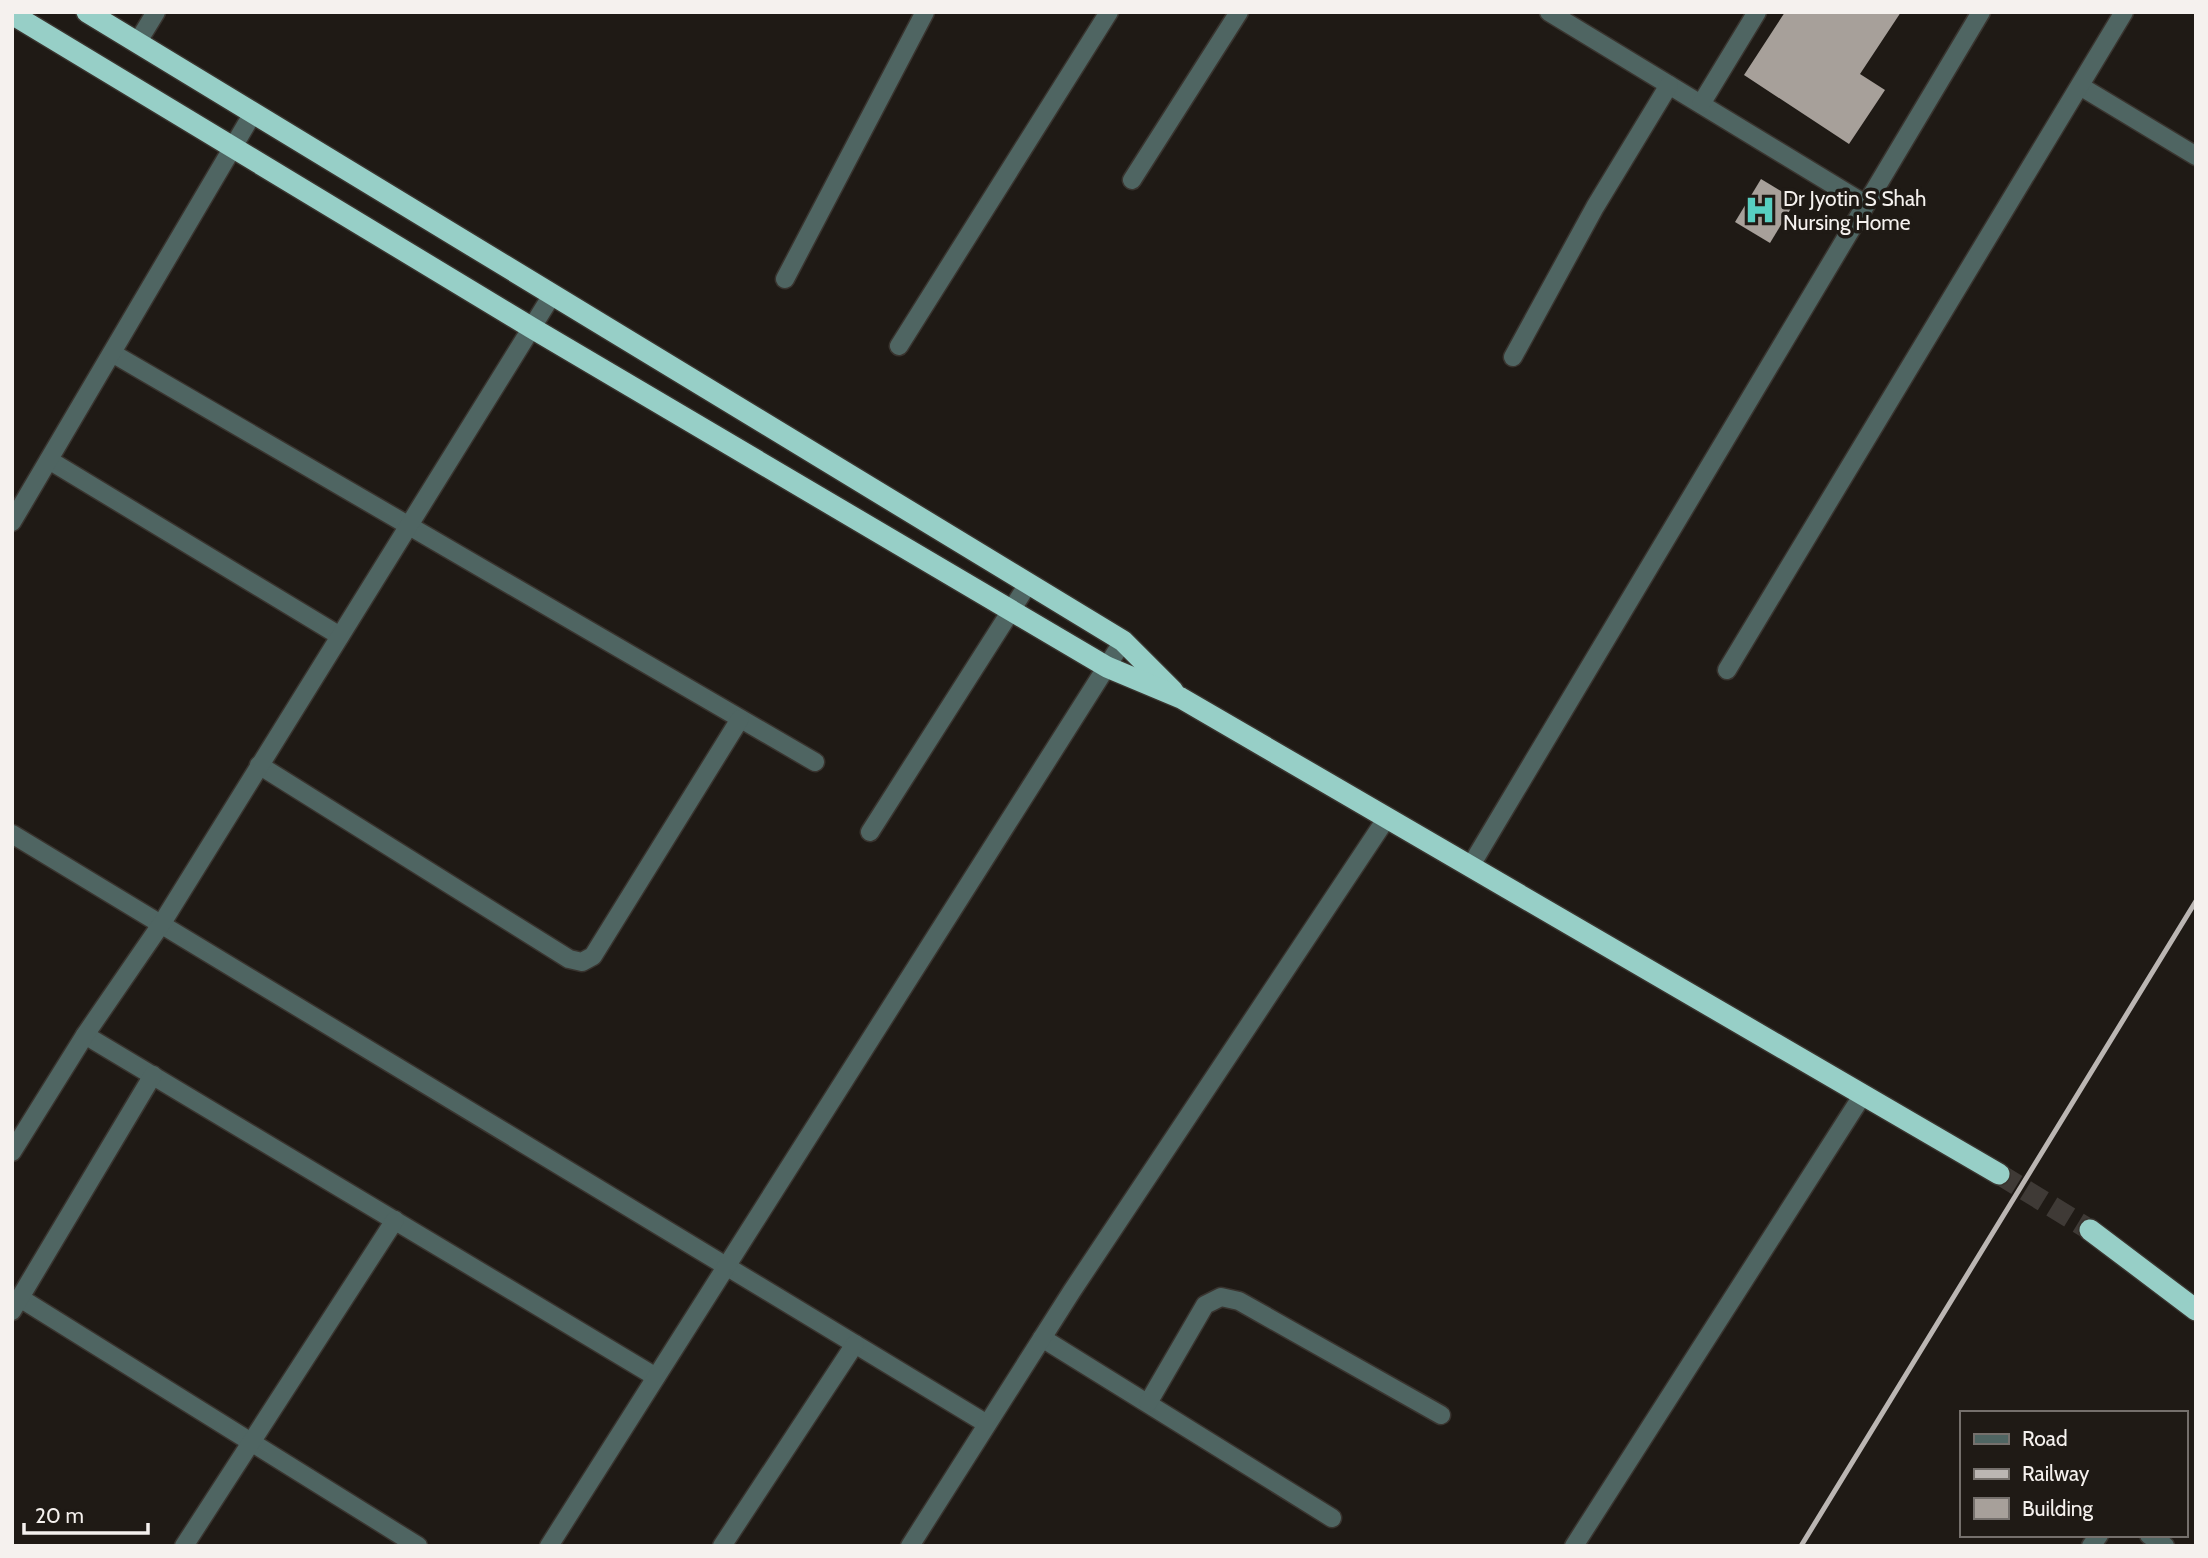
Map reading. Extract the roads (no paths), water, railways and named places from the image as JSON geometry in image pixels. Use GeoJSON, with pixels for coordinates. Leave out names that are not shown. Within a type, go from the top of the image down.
{"type":"FeatureCollection","features":[{"type":"Feature","properties":{"kind":"highway"},"geometry":{"type":"LineString","coordinates":[[87,12],[1123,641],[1181,698]]}},
{"type":"Feature","properties":{"kind":"highway"},"geometry":{"type":"LineString","coordinates":[[12,14],[532,328],[1107,667],[1181,698],[1999,1174]]}},
{"type":"Feature","properties":{"kind":"highway"},"geometry":{"type":"LineString","coordinates":[[2090,1230],[2196,1310]]}},
{"type":"Feature","properties":{"kind":"street"},"geometry":{"type":"LineString","coordinates":[[137,43],[156,12]]}},
{"type":"Feature","properties":{"kind":"street"},"geometry":{"type":"LineString","coordinates":[[785,279],[925,12]]}},
{"type":"Feature","properties":{"kind":"street"},"geometry":{"type":"LineString","coordinates":[[899,346],[1109,12]]}},
{"type":"Feature","properties":{"kind":"street"},"geometry":{"type":"LineString","coordinates":[[1132,180],[1239,12]]}},
{"type":"Feature","properties":{"kind":"street"},"geometry":{"type":"LineString","coordinates":[[1549,12],[1865,204]]}},
{"type":"Feature","properties":{"kind":"street"},"geometry":{"type":"LineString","coordinates":[[1701,104],[1757,12]]}},
{"type":"Feature","properties":{"kind":"street"},"geometry":{"type":"LineString","coordinates":[[1470,867],[1981,12]]}},
{"type":"Feature","properties":{"kind":"street"},"geometry":{"type":"LineString","coordinates":[[1727,670],[2124,12]]}},
{"type":"Feature","properties":{"kind":"street"},"geometry":{"type":"LineString","coordinates":[[1513,358],[1595,207],[1669,85]]}},
{"type":"Feature","properties":{"kind":"street"},"geometry":{"type":"LineString","coordinates":[[2080,86],[2196,156]]}},
{"type":"Feature","properties":{"kind":"street"},"geometry":{"type":"LineString","coordinates":[[12,522],[253,113]]}},
{"type":"Feature","properties":{"kind":"street"},"geometry":{"type":"LineString","coordinates":[[12,1152],[85,1035],[162,922],[552,295]]}},
{"type":"Feature","properties":{"kind":"street"},"geometry":{"type":"LineString","coordinates":[[112,353],[814,762]]}},
{"type":"Feature","properties":{"kind":"street"},"geometry":{"type":"LineString","coordinates":[[49,460],[340,636]]}},
{"type":"Feature","properties":{"kind":"street"},"geometry":{"type":"LineString","coordinates":[[870,832],[1028,584]]}},
{"type":"Feature","properties":{"kind":"street"},"geometry":{"type":"LineString","coordinates":[[549,1546],[1123,641]]}},
{"type":"Feature","properties":{"kind":"street"},"geometry":{"type":"LineString","coordinates":[[259,765],[569,959],[582,962],[593,956],[740,719]]}},
{"type":"Feature","properties":{"kind":"street"},"geometry":{"type":"LineString","coordinates":[[917,1543],[1042,1338],[1386,819]]}},
{"type":"Feature","properties":{"kind":"street"},"geometry":{"type":"LineString","coordinates":[[13,838],[162,922],[988,1424]]}},
{"type":"Feature","properties":{"kind":"street"},"geometry":{"type":"LineString","coordinates":[[85,1035],[656,1377]]}},
{"type":"Feature","properties":{"kind":"street"},"geometry":{"type":"LineString","coordinates":[[153,1075],[16,1305],[251,1442],[418,1546]]}},
{"type":"Feature","properties":{"kind":"street"},"geometry":{"type":"LineString","coordinates":[[1574,1546],[1862,1096]]}},
{"type":"Feature","properties":{"kind":"street"},"geometry":{"type":"LineString","coordinates":[[184,1546],[395,1220]]}},
{"type":"Feature","properties":{"kind":"street"},"geometry":{"type":"LineString","coordinates":[[1148,1403],[1205,1305],[1221,1297],[1239,1301],[1441,1415]]}},
{"type":"Feature","properties":{"kind":"street"},"geometry":{"type":"LineString","coordinates":[[1042,1338],[1332,1518]]}},
{"type":"Feature","properties":{"kind":"street"},"geometry":{"type":"LineString","coordinates":[[722,1546],[855,1344]]}},
{"type":"Feature","properties":{"kind":"tunnel"},"geometry":{"type":"LineString","coordinates":[[1999,1174],[2090,1230]]}},
{"type":"Feature","properties":{"kind":"railway"},"geometry":{"type":"LineString","coordinates":[[1801,1546],[2196,901]]}},
{"type":"Feature","properties":{"kind":"place","name":"Dr Jyotin S Shah Nursing Home"},"geometry":{"type":"Point","coordinates":[1760,210]}}]}
